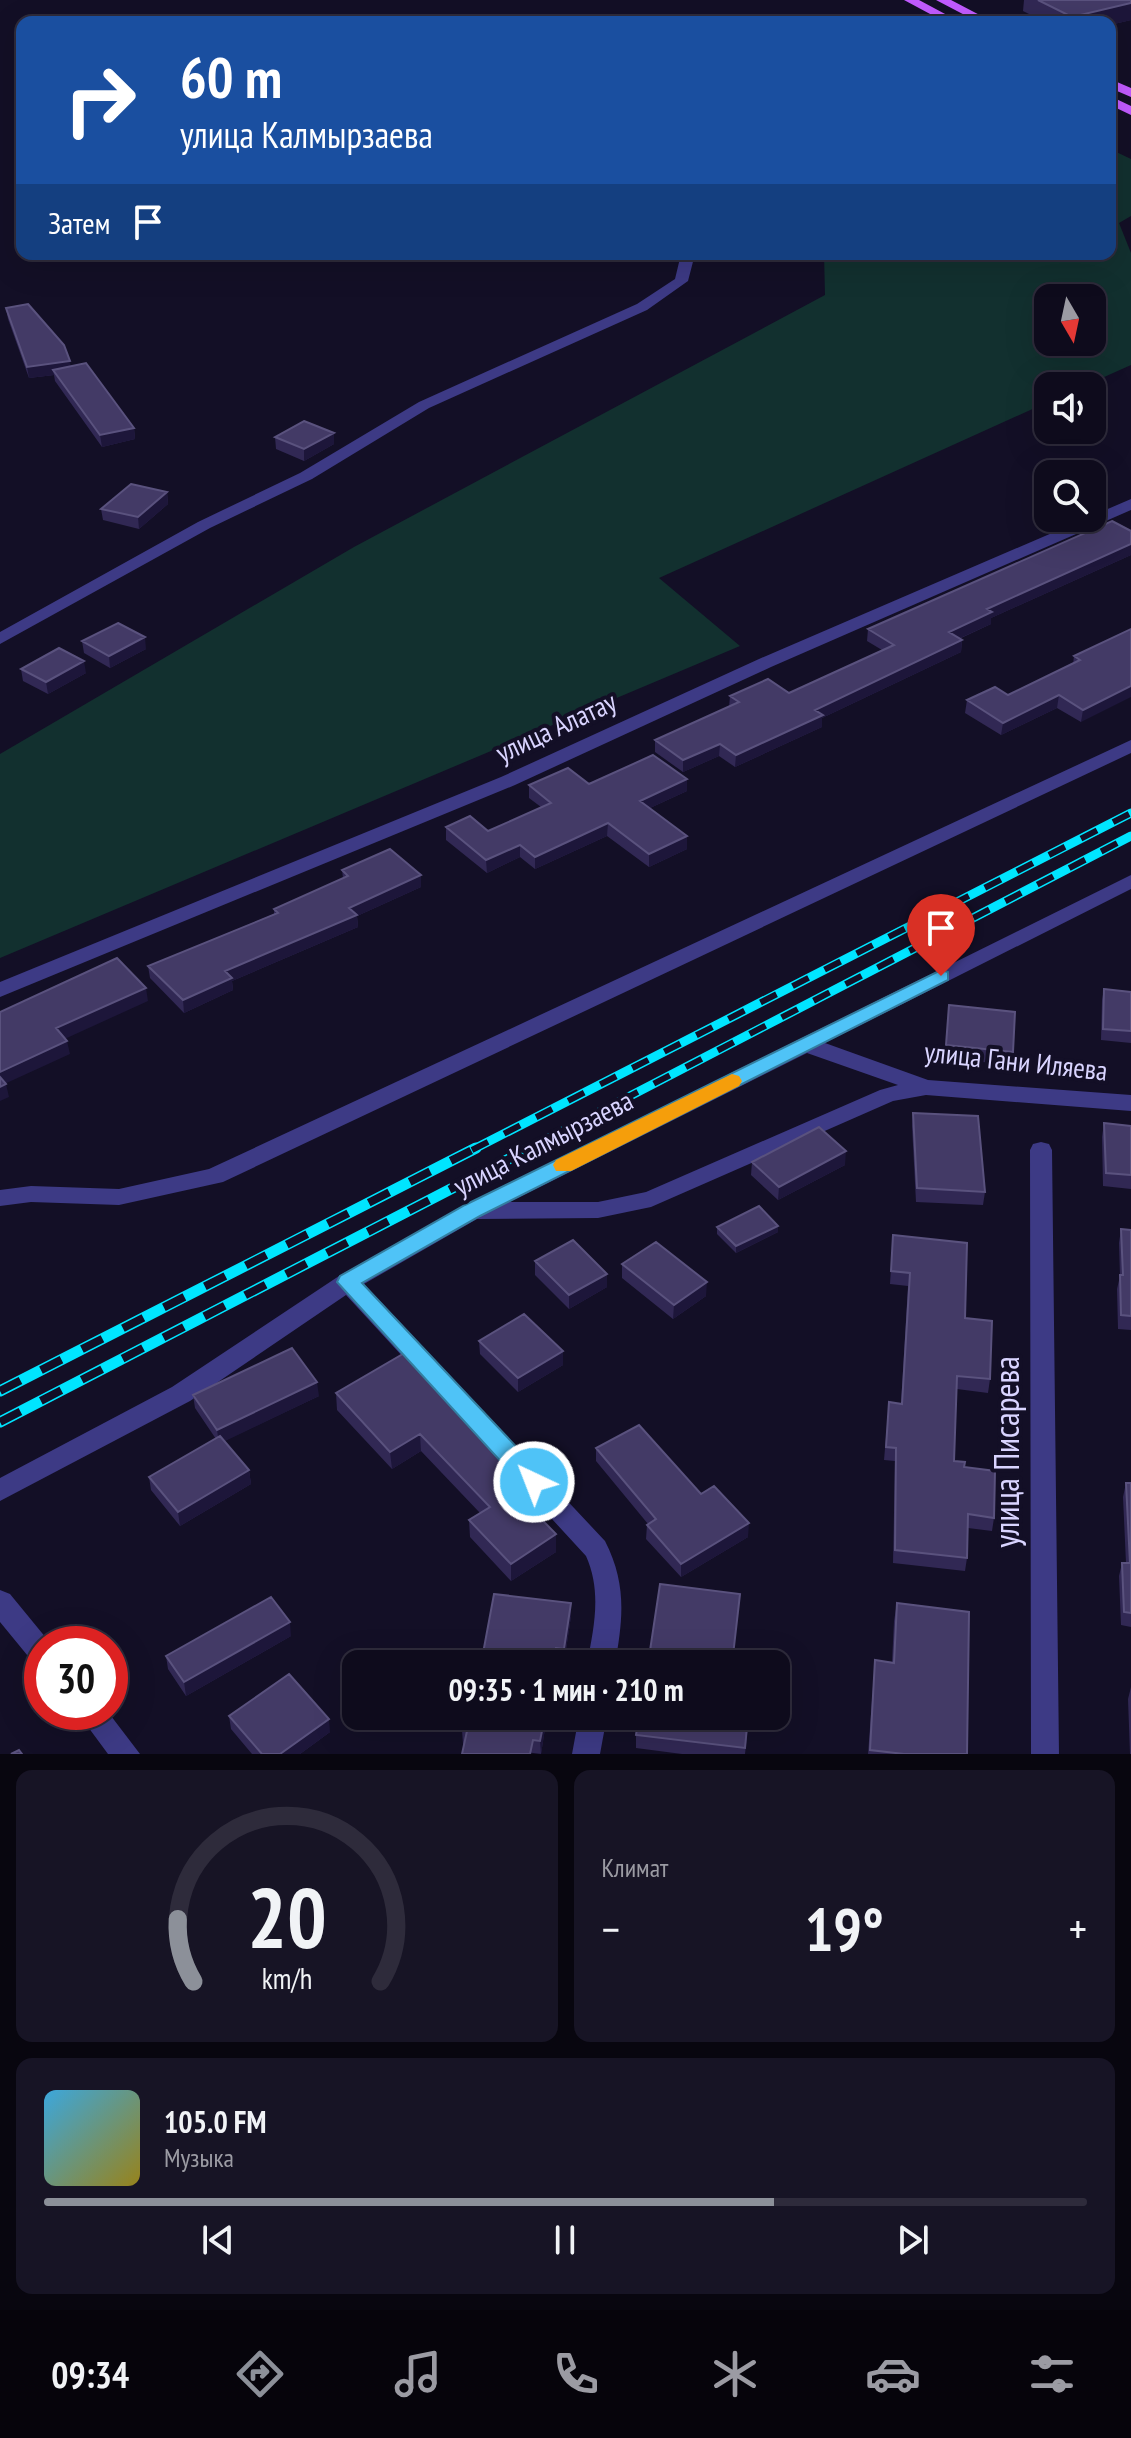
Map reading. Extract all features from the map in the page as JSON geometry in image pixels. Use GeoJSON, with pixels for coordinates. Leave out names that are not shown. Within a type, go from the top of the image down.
{"type":"FeatureCollection","features":[{"type":"Feature","properties":{"kind":"main road"},"geometry":{"type":"LineString","coordinates":[[910,0],[943,16]]}},
{"type":"Feature","properties":{"kind":"main road"},"geometry":{"type":"LineString","coordinates":[[942,0],[974,16]]}},
{"type":"Feature","properties":{"kind":"street"},"geometry":{"type":"LineString","coordinates":[[0,639],[204,525],[306,476],[424,405],[642,307],[681,281],[686,260]]}},
{"type":"Feature","properties":{"kind":"street","name":"улица Алатау"},"geometry":{"type":"LineString","coordinates":[[0,990],[508,781],[765,663],[1131,504]]}},
{"type":"Feature","properties":{"kind":"street"},"geometry":{"type":"LineString","coordinates":[[0,1198],[31,1194],[119,1197],[215,1176],[1131,746]]}},
{"type":"Feature","properties":{"kind":"street","name":"улица Калмырзаева"},"geometry":{"type":"LineString","coordinates":[[0,1490],[181,1394],[348,1282],[473,1211],[1131,881]]}},
{"type":"Feature","properties":{"kind":"street","name":"улица Гани Иляева"},"geometry":{"type":"LineString","coordinates":[[805,1044],[926,1087],[1131,1103]]}},
{"type":"Feature","properties":{"kind":"street"},"geometry":{"type":"LineString","coordinates":[[473,1211],[598,1210],[651,1199],[888,1095],[926,1087]]}},
{"type":"Feature","properties":{"kind":"street","name":"улица Писарева"},"geometry":{"type":"LineString","coordinates":[[1041,1150],[1045,1754]]}},
{"type":"Feature","properties":{"kind":"street"},"geometry":{"type":"LineString","coordinates":[[348,1282],[596,1549],[609,1575],[612,1603],[604,1650]]}},
{"type":"Feature","properties":{"kind":"street"},"geometry":{"type":"LineString","coordinates":[[0,1602],[24,1631]]}},
{"type":"Feature","properties":{"kind":"street"},"geometry":{"type":"LineString","coordinates":[[106,1730],[126,1754]]}},
{"type":"Feature","properties":{"kind":"street"},"geometry":{"type":"LineString","coordinates":[[586,1754],[590,1730]]}},
{"type":"Feature","properties":{"kind":"green space"},"geometry":{"type":"Polygon","coordinates":[[[1116,152],[1131,159],[1131,216],[1119,223],[1131,253],[1131,365],[1106,376],[1106,372],[1034,372],[1034,408],[659,578],[740,646],[0,958],[0,754],[354,547],[825,295],[824,260],[1116,260],[1116,152]]]}},
{"type":"Feature","properties":{"kind":"building"},"geometry":{"type":"Polygon","coordinates":[[[1038,0],[1131,0],[1131,3],[1070,16],[1038,0]]]}},
{"type":"Feature","properties":{"kind":"building"},"geometry":{"type":"Polygon","coordinates":[[[28,304],[64,345],[70,361],[27,367],[6,308],[28,304]]]}},
{"type":"Feature","properties":{"kind":"building"},"geometry":{"type":"Polygon","coordinates":[[[86,363],[134,428],[100,435],[53,370],[86,363]]]}},
{"type":"Feature","properties":{"kind":"building"},"geometry":{"type":"Polygon","coordinates":[[[304,421],[334,433],[304,449],[275,437],[304,421]]]}},
{"type":"Feature","properties":{"kind":"building"},"geometry":{"type":"Polygon","coordinates":[[[131,484],[167,492],[138,517],[101,509],[131,484]]]}},
{"type":"Feature","properties":{"kind":"building"},"geometry":{"type":"Polygon","coordinates":[[[1112,521],[1131,531],[1131,544],[987,609],[992,612],[949,632],[962,640],[815,710],[823,715],[736,755],[720,744],[683,760],[655,740],[739,702],[730,696],[768,679],[789,693],[894,645],[868,629],[1087,532],[1106,532],[1106,524],[1112,521]]]}},
{"type":"Feature","properties":{"kind":"building"},"geometry":{"type":"Polygon","coordinates":[[[118,623],[145,637],[109,656],[82,641],[118,623]]]}},
{"type":"Feature","properties":{"kind":"building"},"geometry":{"type":"Polygon","coordinates":[[[1131,629],[1131,686],[1083,710],[1059,695],[1003,723],[967,700],[995,687],[1008,695],[1080,660],[1074,656],[1131,629]]]}},
{"type":"Feature","properties":{"kind":"building"},"geometry":{"type":"Polygon","coordinates":[[[59,648],[84,661],[46,682],[21,669],[59,648]]]}},
{"type":"Feature","properties":{"kind":"building"},"geometry":{"type":"Polygon","coordinates":[[[653,755],[687,779],[640,801],[687,836],[649,854],[608,823],[535,857],[520,845],[486,860],[446,827],[470,816],[488,831],[551,803],[529,785],[568,768],[589,784],[653,755]]]}},
{"type":"Feature","properties":{"kind":"building"},"geometry":{"type":"Polygon","coordinates":[[[390,849],[421,875],[349,908],[357,915],[225,971],[232,978],[183,1000],[148,966],[278,913],[274,909],[348,876],[342,870],[390,849]]]}},
{"type":"Feature","properties":{"kind":"building"},"geometry":{"type":"Polygon","coordinates":[[[117,958],[146,988],[56,1028],[67,1041],[0,1072],[0,1012],[117,958]]]}},
{"type":"Feature","properties":{"kind":"building"},"geometry":{"type":"Polygon","coordinates":[[[1104,989],[1131,992],[1131,1031],[1103,1029],[1104,989]]]}},
{"type":"Feature","properties":{"kind":"building"},"geometry":{"type":"Polygon","coordinates":[[[949,1005],[1015,1012],[1013,1052],[946,1045],[949,1005]]]}},
{"type":"Feature","properties":{"kind":"building"},"geometry":{"type":"Polygon","coordinates":[[[913,1113],[978,1116],[985,1192],[917,1188],[913,1113]]]}},
{"type":"Feature","properties":{"kind":"building"},"geometry":{"type":"Polygon","coordinates":[[[1104,1123],[1131,1126],[1131,1175],[1106,1173],[1104,1123]]]}},
{"type":"Feature","properties":{"kind":"building"},"geometry":{"type":"Polygon","coordinates":[[[819,1127],[846,1151],[779,1187],[752,1162],[819,1127]]]}},
{"type":"Feature","properties":{"kind":"building"},"geometry":{"type":"Polygon","coordinates":[[[759,1206],[778,1226],[736,1246],[717,1227],[759,1206]]]}},
{"type":"Feature","properties":{"kind":"building"},"geometry":{"type":"Polygon","coordinates":[[[1121,1229],[1131,1230],[1131,1316],[1121,1315],[1121,1229]]]}},
{"type":"Feature","properties":{"kind":"building"},"geometry":{"type":"Polygon","coordinates":[[[893,1235],[967,1243],[965,1318],[992,1321],[990,1379],[957,1376],[954,1461],[965,1462],[964,1467],[995,1471],[994,1518],[968,1514],[967,1558],[895,1550],[896,1448],[886,1447],[889,1402],[902,1404],[910,1273],[891,1271],[893,1235]]]}},
{"type":"Feature","properties":{"kind":"building"},"geometry":{"type":"Polygon","coordinates":[[[573,1240],[607,1274],[569,1295],[535,1261],[573,1240]]]}},
{"type":"Feature","properties":{"kind":"building"},"geometry":{"type":"Polygon","coordinates":[[[656,1242],[707,1282],[674,1305],[622,1264],[656,1242]]]}},
{"type":"Feature","properties":{"kind":"building"},"geometry":{"type":"Polygon","coordinates":[[[524,1314],[563,1351],[518,1378],[479,1341],[524,1314]]]}},
{"type":"Feature","properties":{"kind":"building"},"geometry":{"type":"Polygon","coordinates":[[[292,1348],[317,1382],[217,1430],[193,1395],[292,1348]]]}},
{"type":"Feature","properties":{"kind":"building"},"geometry":{"type":"Polygon","coordinates":[[[408,1351],[513,1464],[497,1474],[556,1534],[511,1564],[469,1520],[490,1507],[420,1434],[390,1452],[336,1393],[408,1351]]]}},
{"type":"Feature","properties":{"kind":"building"},"geometry":{"type":"Polygon","coordinates":[[[639,1425],[701,1494],[714,1486],[749,1523],[681,1564],[647,1525],[656,1519],[596,1448],[639,1425]]]}},
{"type":"Feature","properties":{"kind":"building"},"geometry":{"type":"Polygon","coordinates":[[[220,1436],[249,1470],[178,1512],[149,1477],[220,1436]]]}},
{"type":"Feature","properties":{"kind":"building"},"geometry":{"type":"Polygon","coordinates":[[[1126,1483],[1131,1483],[1131,1613],[1124,1612],[1122,1563],[1130,1563],[1126,1483]]]}},
{"type":"Feature","properties":{"kind":"building"},"geometry":{"type":"Polygon","coordinates":[[[660,1584],[740,1594],[734,1650],[650,1650],[660,1584]]]}},
{"type":"Feature","properties":{"kind":"building"},"geometry":{"type":"Polygon","coordinates":[[[494,1594],[571,1603],[564,1649],[484,1650],[494,1594]]]}},
{"type":"Feature","properties":{"kind":"building"},"geometry":{"type":"Polygon","coordinates":[[[271,1597],[290,1622],[184,1682],[166,1656],[271,1597]]]}},
{"type":"Feature","properties":{"kind":"building"},"geometry":{"type":"Polygon","coordinates":[[[897,1603],[969,1612],[967,1754],[904,1754],[870,1750],[875,1660],[894,1663],[897,1603]]]}},
{"type":"Feature","properties":{"kind":"building"},"geometry":{"type":"Polygon","coordinates":[[[289,1674],[329,1719],[280,1754],[262,1754],[229,1716],[289,1674]]]}},
{"type":"Feature","properties":{"kind":"building"},"geometry":{"type":"Polygon","coordinates":[[[462,1730],[542,1730],[540,1741],[533,1740],[530,1754],[462,1754],[467,1731],[462,1730]]]}},
{"type":"Feature","properties":{"kind":"building"},"geometry":{"type":"Polygon","coordinates":[[[637,1730],[747,1730],[745,1748],[636,1735],[637,1730]]]}},
{"type":"Feature","properties":{"kind":"railway"},"geometry":{"type":"LineString","coordinates":[[472,1150],[1131,813]]}},
{"type":"Feature","properties":{"kind":"railway"},"geometry":{"type":"LineString","coordinates":[[526,1150],[1131,836]]}},
{"type":"Feature","properties":{"kind":"railway"},"geometry":{"type":"LineString","coordinates":[[0,1391],[476,1148]]}},
{"type":"Feature","properties":{"kind":"railway"},"geometry":{"type":"LineString","coordinates":[[0,1422],[530,1148]]}},
{"type":"Feature","properties":{"kind":"slow traffic"},"geometry":{"type":"LineString","coordinates":[[563,1165],[732,1081]]}},
{"type":"Feature","properties":{"kind":"route"},"geometry":{"type":"LineString","coordinates":[[534,1482],[348,1282],[473,1211],[941,976]]}}]}
